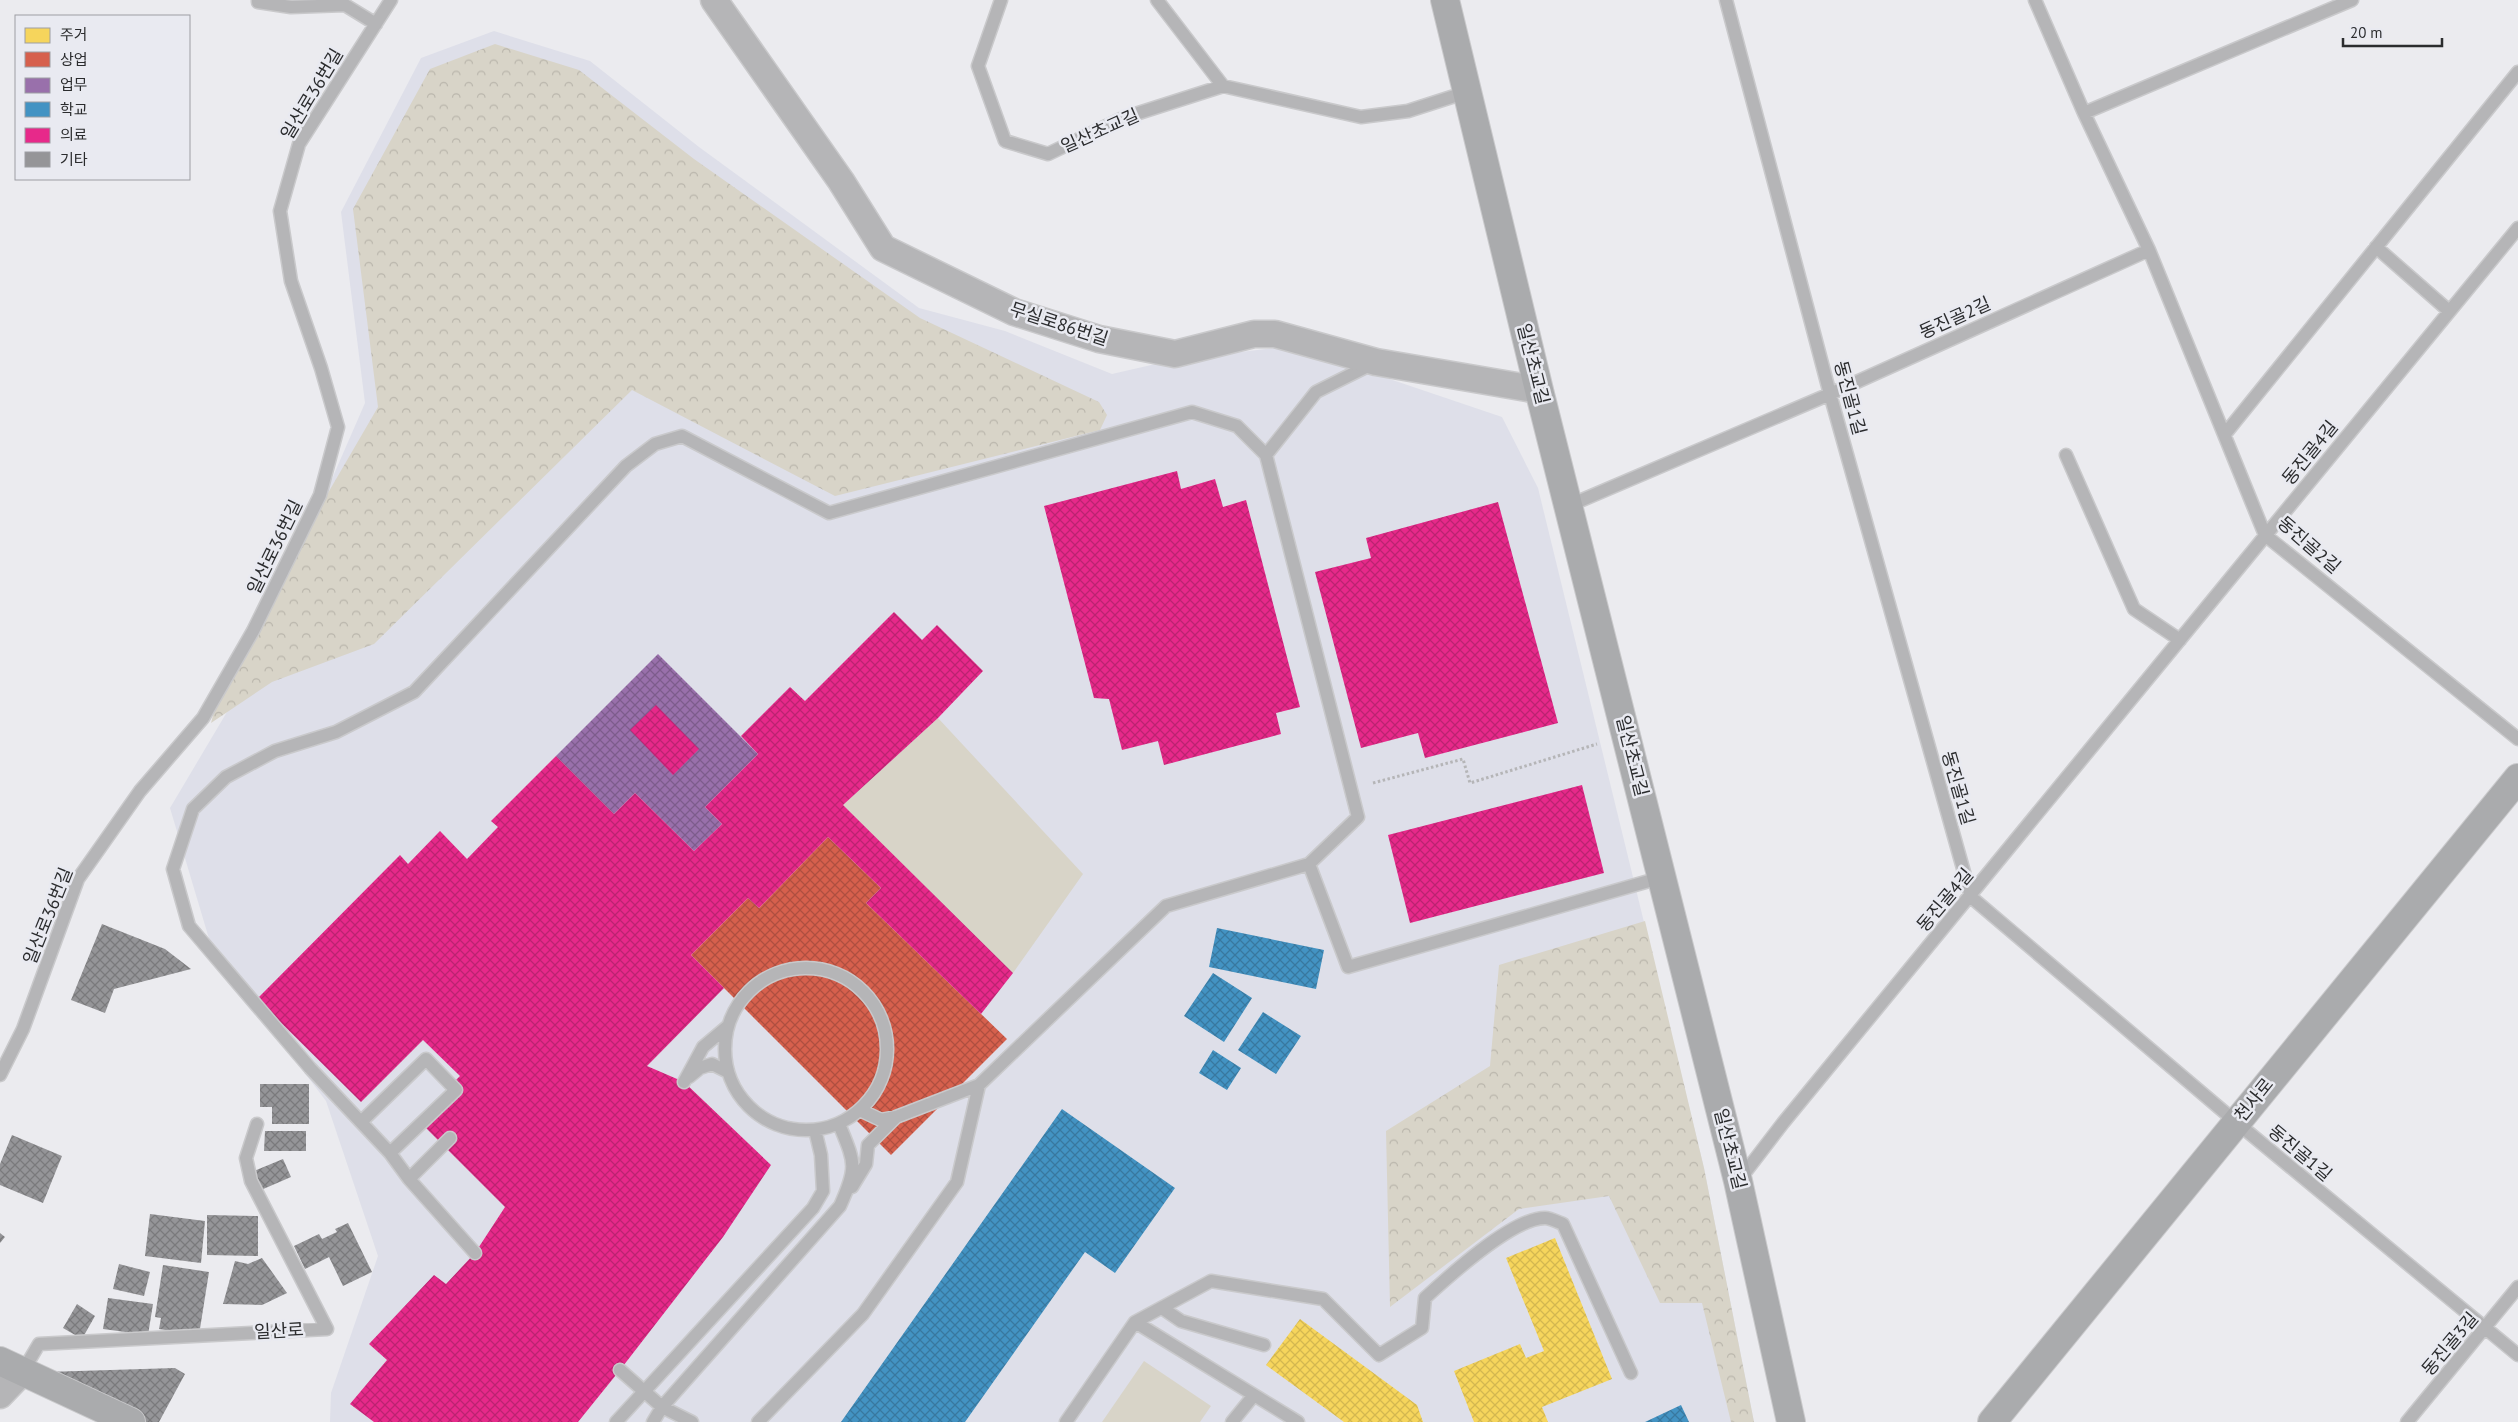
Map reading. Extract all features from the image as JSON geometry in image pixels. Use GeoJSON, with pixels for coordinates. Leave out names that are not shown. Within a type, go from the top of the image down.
{"type":"FeatureCollection","features":[{"type":"Feature","properties":{"kind":"street","name":"무실로86번길"},"geometry":{"type":"LineString","coordinates":[[714,0],[841,181],[883,248],[1014,312],[1099,339],[1175,354],[1254,334],[1275,334],[1376,362],[1539,390]]}},
{"type":"Feature","properties":{"kind":"street","name":"일산초교길"},"geometry":{"type":"LineString","coordinates":[[1445,0],[1539,390],[1738,1181],[1791,1422]]}},
{"type":"Feature","properties":{"kind":"street","name":"천사로"},"geometry":{"type":"LineString","coordinates":[[1992,1422],[2518,778]]}},
{"type":"Feature","properties":{"kind":"street"},"geometry":{"type":"LineString","coordinates":[[0,1395],[11,1366],[130,1422]]}},
{"type":"Feature","properties":{"kind":"lane"},"geometry":{"type":"LineString","coordinates":[[258,0],[258,2],[291,7],[344,5],[376,24]]}},
{"type":"Feature","properties":{"kind":"lane","name":"일산로36번길"},"geometry":{"type":"LineString","coordinates":[[0,1075],[23,1029],[78,879],[140,791],[203,718],[253,631],[320,495],[338,426],[321,368],[291,281],[280,211],[299,144],[391,0]]}},
{"type":"Feature","properties":{"kind":"lane","name":"일산초교길"},"geometry":{"type":"LineString","coordinates":[[1001,0],[978,66],[1005,141],[1048,154],[1123,118],[1224,86]]}},
{"type":"Feature","properties":{"kind":"lane"},"geometry":{"type":"LineString","coordinates":[[1157,0],[1224,86],[1362,117],[1408,112],[1467,92]]}},
{"type":"Feature","properties":{"kind":"lane","name":"동진골1길"},"geometry":{"type":"LineString","coordinates":[[1726,0],[1830,394],[1971,897],[2236,1122],[2518,1354]]}},
{"type":"Feature","properties":{"kind":"lane","name":"동진골2길"},"geometry":{"type":"LineString","coordinates":[[2035,0],[2084,113],[2149,250],[2265,535],[2518,739]]}},
{"type":"Feature","properties":{"kind":"lane"},"geometry":{"type":"LineString","coordinates":[[2084,113],[2352,0]]}},
{"type":"Feature","properties":{"kind":"lane"},"geometry":{"type":"LineString","coordinates":[[2225,434],[2518,72]]}},
{"type":"Feature","properties":{"kind":"lane"},"geometry":{"type":"LineString","coordinates":[[2507,85],[2518,93]]}},
{"type":"Feature","properties":{"kind":"lane","name":"동진골4길"},"geometry":{"type":"LineString","coordinates":[[1738,1181],[1783,1123],[1971,897],[2265,535],[2518,228]]}},
{"type":"Feature","properties":{"kind":"lane"},"geometry":{"type":"LineString","coordinates":[[2376,247],[2449,311]]}},
{"type":"Feature","properties":{"kind":"lane","name":"동진골2길"},"geometry":{"type":"LineString","coordinates":[[1568,506],[1830,394],[2149,250]]}},
{"type":"Feature","properties":{"kind":"lane"},"geometry":{"type":"LineString","coordinates":[[1266,455],[1316,392],[1376,362]]}},
{"type":"Feature","properties":{"kind":"lane"},"geometry":{"type":"LineString","coordinates":[[475,1253],[409,1179],[390,1153],[310,1068],[189,926],[173,869],[193,809],[226,777],[267,756],[336,732],[414,692],[626,466],[655,444],[682,436],[829,513],[1192,412],[1237,426],[1266,455],[1358,817],[1309,864],[1166,906],[979,1085],[896,1117],[881,1120],[860,1110]]}},
{"type":"Feature","properties":{"kind":"lane"},"geometry":{"type":"LineString","coordinates":[[2066,455],[2134,609],[2180,640]]}},
{"type":"Feature","properties":{"kind":"lane"},"geometry":{"type":"LineString","coordinates":[[1309,864],[1348,967],[1663,877]]}},
{"type":"Feature","properties":{"kind":"lane"},"geometry":{"type":"LineString","coordinates":[[808,968],[835,973],[859,987],[877,1008],[886,1034],[886,1062],[877,1088],[860,1110],[839,1124],[815,1130],[790,1130],[766,1121],[746,1106],[732,1086],[724,1059],[724,1044],[728,1026],[737,1006],[756,985],[780,972],[808,968]]}},
{"type":"Feature","properties":{"kind":"lane"},"geometry":{"type":"LineString","coordinates":[[728,1026],[703,1047],[684,1082],[700,1068],[712,1064],[728,1072]]}},
{"type":"Feature","properties":{"kind":"lane"},"geometry":{"type":"LineString","coordinates":[[361,1122],[426,1060],[456,1090],[390,1153]]}},
{"type":"Feature","properties":{"kind":"lane"},"geometry":{"type":"LineString","coordinates":[[758,1422],[863,1314],[957,1182],[979,1085]]}},
{"type":"Feature","properties":{"kind":"lane"},"geometry":{"type":"LineString","coordinates":[[653,1422],[662,1407],[840,1206],[866,1164],[868,1145],[896,1117]]}},
{"type":"Feature","properties":{"kind":"lane","name":"일산로"},"geometry":{"type":"LineString","coordinates":[[11,1366],[39,1344],[326,1329],[251,1181],[246,1158],[257,1124]]}},
{"type":"Feature","properties":{"kind":"lane"},"geometry":{"type":"LineString","coordinates":[[839,1124],[852,1157],[852,1179],[840,1206]]}},
{"type":"Feature","properties":{"kind":"lane"},"geometry":{"type":"LineString","coordinates":[[616,1422],[813,1208],[823,1191],[821,1156],[815,1130]]}},
{"type":"Feature","properties":{"kind":"lane"},"geometry":{"type":"LineString","coordinates":[[409,1179],[450,1138]]}},
{"type":"Feature","properties":{"kind":"lane"},"geometry":{"type":"LineString","coordinates":[[1066,1422],[1136,1322],[1211,1281],[1322,1299],[1379,1355],[1422,1328],[1425,1298],[1457,1269],[1517,1226],[1545,1218],[1563,1224],[1631,1373]]}},
{"type":"Feature","properties":{"kind":"lane","name":"동진골3길"},"geometry":{"type":"LineString","coordinates":[[2407,1422],[2486,1329],[2518,1287]]}},
{"type":"Feature","properties":{"kind":"lane"},"geometry":{"type":"LineString","coordinates":[[1162,1308],[1181,1321],[1264,1345]]}},
{"type":"Feature","properties":{"kind":"lane"},"geometry":{"type":"LineString","coordinates":[[1136,1322],[1298,1422]]}},
{"type":"Feature","properties":{"kind":"lane"},"geometry":{"type":"LineString","coordinates":[[620,1370],[662,1407],[692,1422]]}},
{"type":"Feature","properties":{"kind":"lane"},"geometry":{"type":"LineString","coordinates":[[1232,1422],[1254,1395]]}},
{"type":"Feature","properties":{"kind":"path"},"geometry":{"type":"LineString","coordinates":[[1378,782],[1463,759],[1470,783],[1598,743]]}},
{"type":"Feature","properties":{"kind":"shaded area"},"geometry":{"type":"Polygon","coordinates":[[[494,31],[590,61],[699,147],[919,308],[1005,331],[1112,374],[1173,360],[1292,346],[1502,417],[1538,488],[1704,1168],[1754,1422],[330,1422],[331,1393],[378,1256],[326,1101],[213,952],[170,808],[240,690],[365,403],[341,212],[421,58],[494,31]]]}},
{"type":"Feature","properties":{"kind":"green space"},"geometry":{"type":"Polygon","coordinates":[[[495,44],[579,70],[694,159],[920,318],[1099,402],[1107,415],[1100,430],[835,496],[632,390],[374,644],[272,682],[211,723],[225,670],[378,407],[353,209],[430,69],[495,44]]]}},
{"type":"Feature","properties":{"kind":"green space"},"geometry":{"type":"Polygon","coordinates":[[[938,718],[1083,874],[1013,973],[843,805],[938,718]]]}},
{"type":"Feature","properties":{"kind":"green space"},"geometry":{"type":"Polygon","coordinates":[[[1645,921],[1704,1168],[1754,1422],[1731,1422],[1702,1303],[1660,1303],[1609,1196],[1519,1209],[1390,1307],[1386,1131],[1490,1066],[1499,965],[1645,921]]]}},
{"type":"Feature","properties":{"kind":"green space"},"geometry":{"type":"Polygon","coordinates":[[[1144,1361],[1211,1406],[1200,1422],[1102,1422],[1144,1361]]]}},
{"type":"Feature","properties":{"kind":"building: 주거"},"geometry":{"type":"Polygon","coordinates":[[[1555,1238],[1612,1379],[1542,1407],[1548,1422],[1474,1422],[1454,1371],[1520,1344],[1526,1358],[1544,1351],[1506,1258],[1555,1238]]]}},
{"type":"Feature","properties":{"kind":"building: 주거"},"geometry":{"type":"Polygon","coordinates":[[[1300,1319],[1417,1405],[1423,1422],[1344,1422],[1266,1365],[1300,1319]]]}},
{"type":"Feature","properties":{"kind":"building: 상업"},"geometry":{"type":"Polygon","coordinates":[[[828,837],[881,888],[866,903],[1007,1039],[891,1155],[691,955],[748,898],[759,908],[828,837]]]}},
{"type":"Feature","properties":{"kind":"building: 업무"},"geometry":{"type":"Polygon","coordinates":[[[658,654],[758,754],[705,807],[722,824],[694,851],[635,793],[614,814],[556,756],[658,654]]]}},
{"type":"Feature","properties":{"kind":"building: 학교"},"geometry":{"type":"Polygon","coordinates":[[[1217,928],[1324,950],[1316,989],[1209,967],[1217,928]]]}},
{"type":"Feature","properties":{"kind":"building: 학교"},"geometry":{"type":"Polygon","coordinates":[[[1213,973],[1252,998],[1224,1042],[1184,1016],[1213,973]]]}},
{"type":"Feature","properties":{"kind":"building: 학교"},"geometry":{"type":"Polygon","coordinates":[[[1263,1012],[1301,1036],[1276,1074],[1238,1050],[1263,1012]]]}},
{"type":"Feature","properties":{"kind":"building: 학교"},"geometry":{"type":"Polygon","coordinates":[[[1213,1050],[1241,1068],[1227,1090],[1199,1073],[1213,1050]]]}},
{"type":"Feature","properties":{"kind":"building: 학교"},"geometry":{"type":"Polygon","coordinates":[[[1062,1109],[1175,1188],[1115,1273],[1085,1252],[965,1422],[841,1422],[1062,1109]]]}},
{"type":"Feature","properties":{"kind":"building: 학교"},"geometry":{"type":"Polygon","coordinates":[[[1681,1405],[1689,1422],[1645,1422],[1681,1405]]]}},
{"type":"Feature","properties":{"kind":"building: 의료"},"geometry":{"type":"Polygon","coordinates":[[[1177,471],[1181,489],[1215,479],[1223,507],[1246,500],[1300,707],[1276,713],[1281,734],[1164,765],[1158,741],[1122,750],[1109,699],[1094,698],[1044,506],[1177,471]]]}},
{"type":"Feature","properties":{"kind":"building: 의료"},"geometry":{"type":"Polygon","coordinates":[[[1498,502],[1558,723],[1425,758],[1418,733],[1361,748],[1315,572],[1371,558],[1366,538],[1498,502]]]}},
{"type":"Feature","properties":{"kind":"building: 의료"},"geometry":{"type":"Polygon","coordinates":[[[894,612],[922,640],[937,625],[983,671],[938,718],[843,805],[1013,973],[981,1014],[866,903],[881,888],[828,837],[759,908],[748,898],[691,955],[724,988],[647,1066],[684,1082],[771,1165],[723,1237],[620,1370],[578,1422],[374,1422],[350,1404],[387,1360],[369,1344],[434,1275],[446,1284],[475,1253],[505,1207],[417,1119],[460,1076],[423,1040],[361,1102],[257,999],[400,855],[408,864],[440,831],[467,859],[498,827],[491,821],[556,756],[614,814],[635,793],[694,851],[722,824],[705,807],[758,754],[741,736],[790,687],[805,701],[894,612]]]}},
{"type":"Feature","properties":{"kind":"building: 의료"},"geometry":{"type":"Polygon","coordinates":[[[656,705],[699,749],[673,775],[630,730],[656,705]]]}},
{"type":"Feature","properties":{"kind":"building: 의료"},"geometry":{"type":"Polygon","coordinates":[[[1582,785],[1604,873],[1410,923],[1388,835],[1582,785]]]}},
{"type":"Feature","properties":{"kind":"building: 기타"},"geometry":{"type":"Polygon","coordinates":[[[102,924],[165,949],[191,969],[114,989],[105,1013],[71,1000],[102,924]]]}},
{"type":"Feature","properties":{"kind":"building: 기타"},"geometry":{"type":"Polygon","coordinates":[[[260,1084],[309,1084],[309,1124],[272,1124],[272,1107],[260,1107],[260,1084]]]}},
{"type":"Feature","properties":{"kind":"building: 기타"},"geometry":{"type":"Polygon","coordinates":[[[265,1131],[306,1131],[306,1151],[264,1151],[265,1131]]]}},
{"type":"Feature","properties":{"kind":"building: 기타"},"geometry":{"type":"Polygon","coordinates":[[[12,1135],[62,1156],[43,1203],[0,1185],[0,1164],[12,1135]]]}},
{"type":"Feature","properties":{"kind":"building: 기타"},"geometry":{"type":"Polygon","coordinates":[[[283,1159],[291,1177],[261,1190],[254,1171],[283,1159]]]}},
{"type":"Feature","properties":{"kind":"building: 기타"},"geometry":{"type":"Polygon","coordinates":[[[150,1214],[205,1221],[201,1263],[145,1256],[150,1214]]]}},
{"type":"Feature","properties":{"kind":"building: 기타"},"geometry":{"type":"Polygon","coordinates":[[[207,1215],[258,1216],[258,1256],[207,1255],[207,1215]]]}},
{"type":"Feature","properties":{"kind":"building: 기타"},"geometry":{"type":"Polygon","coordinates":[[[348,1223],[372,1272],[343,1286],[329,1257],[305,1269],[294,1246],[319,1234],[322,1239],[337,1232],[335,1229],[348,1223]]]}},
{"type":"Feature","properties":{"kind":"building: 기타"},"geometry":{"type":"Polygon","coordinates":[[[0,1233],[5,1237],[0,1243],[0,1233]]]}},
{"type":"Feature","properties":{"kind":"building: 기타"},"geometry":{"type":"Polygon","coordinates":[[[262,1258],[287,1293],[262,1305],[223,1304],[235,1261],[248,1264],[262,1258]]]}},
{"type":"Feature","properties":{"kind":"building: 기타"},"geometry":{"type":"Polygon","coordinates":[[[119,1264],[150,1272],[144,1296],[113,1289],[119,1264]]]}},
{"type":"Feature","properties":{"kind":"building: 기타"},"geometry":{"type":"Polygon","coordinates":[[[163,1265],[209,1272],[199,1335],[159,1329],[161,1318],[155,1317],[163,1265]]]}},
{"type":"Feature","properties":{"kind":"building: 기타"},"geometry":{"type":"Polygon","coordinates":[[[108,1298],[153,1304],[148,1335],[103,1329],[108,1298]]]}},
{"type":"Feature","properties":{"kind":"building: 기타"},"geometry":{"type":"Polygon","coordinates":[[[77,1304],[95,1316],[82,1339],[63,1328],[77,1304]]]}},
{"type":"Feature","properties":{"kind":"building: 기타"},"geometry":{"type":"Polygon","coordinates":[[[175,1368],[185,1374],[159,1422],[145,1422],[46,1372],[175,1368]]]}}]}
